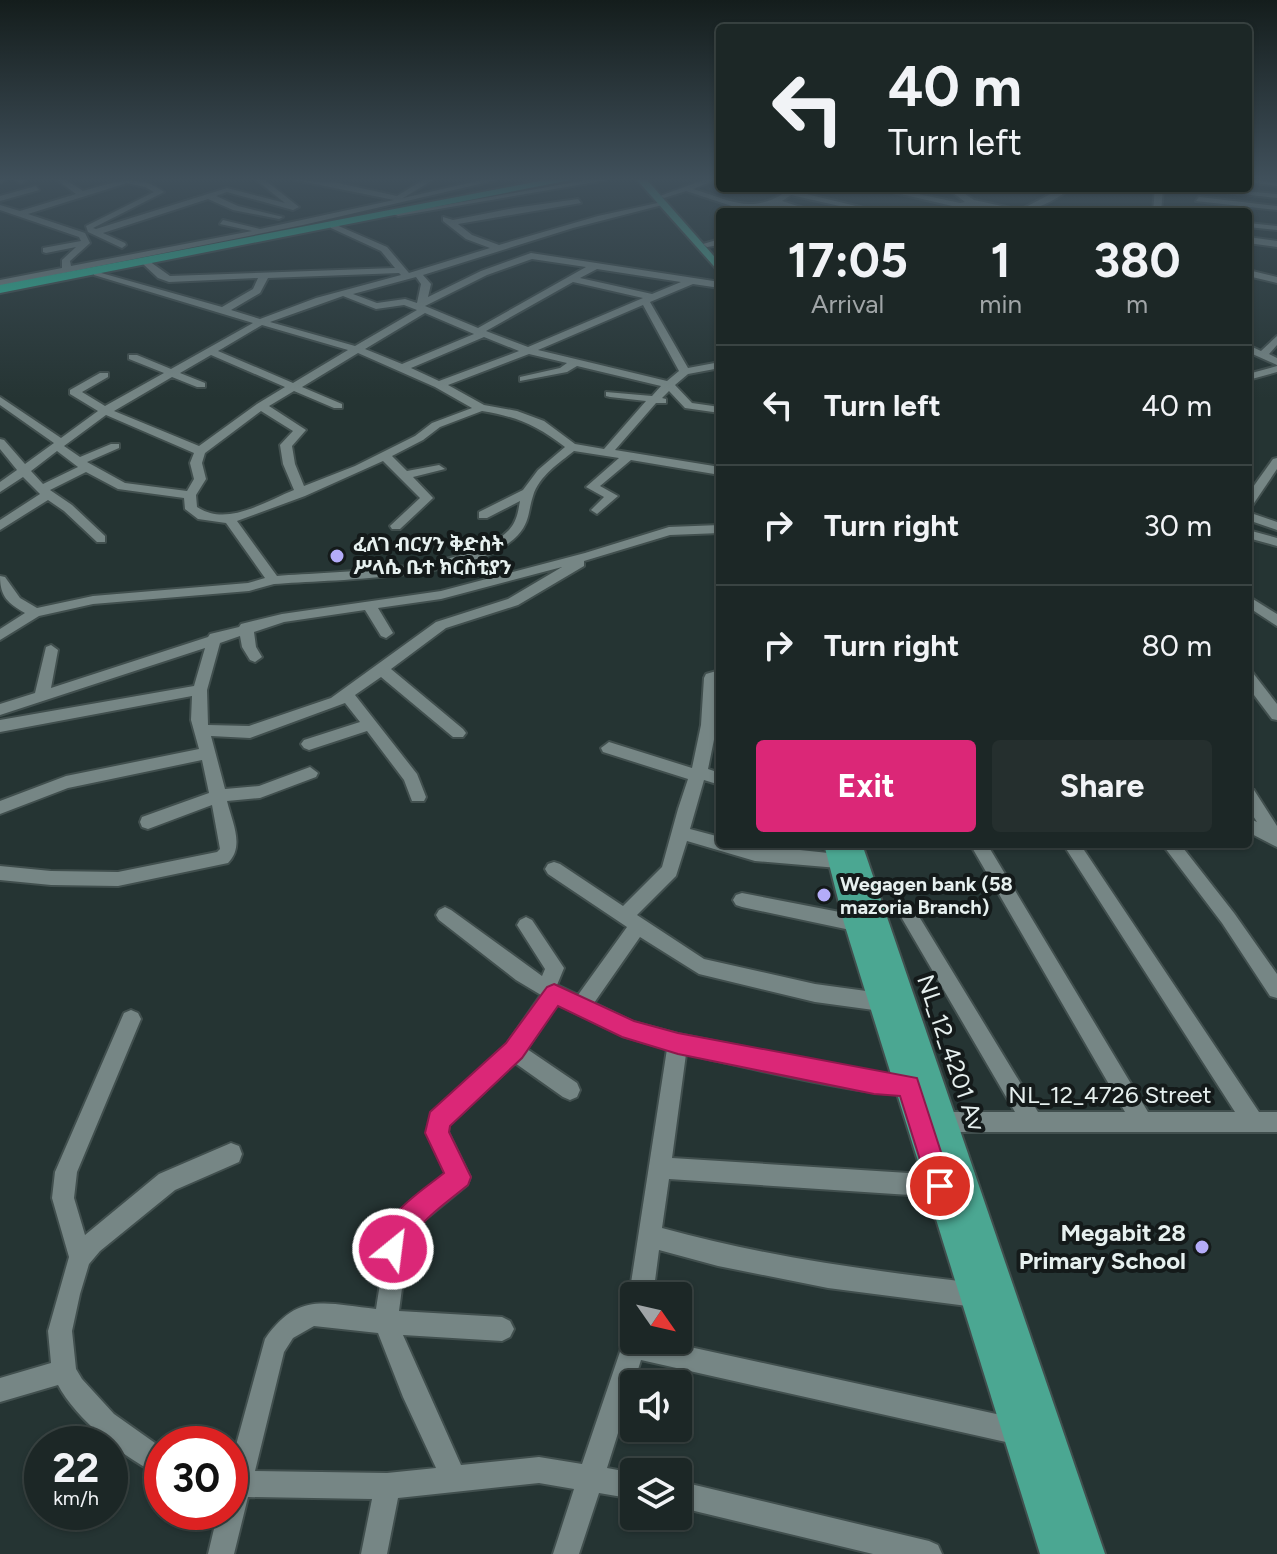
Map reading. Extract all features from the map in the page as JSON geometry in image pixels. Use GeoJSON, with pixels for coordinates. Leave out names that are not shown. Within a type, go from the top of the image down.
{"type":"FeatureCollection","features":[{"type":"Feature","properties":{"kind":"highway"},"geometry":{"type":"LineString","coordinates":[[0,288],[177,253]]}},
{"type":"Feature","properties":{"kind":"highway"},"geometry":{"type":"LineString","coordinates":[[0,288],[191,253]]}},
{"type":"Feature","properties":{"kind":"main road","name":"NL_12_4201 Av"},"geometry":{"type":"LineString","coordinates":[[841,850],[855,923],[909,1086],[931,1123],[940,1186],[1057,1554]]}},
{"type":"Feature","properties":{"kind":"main road","name":"NL_12_4201 Av"},"geometry":{"type":"LineString","coordinates":[[841,850],[931,1123],[1088,1554]]}},
{"type":"Feature","properties":{"kind":"street"},"geometry":{"type":"LineString","coordinates":[[50,253],[66,265]]}},
{"type":"Feature","properties":{"kind":"street"},"geometry":{"type":"LineString","coordinates":[[66,265],[78,253]]}},
{"type":"Feature","properties":{"kind":"street"},"geometry":{"type":"LineString","coordinates":[[0,288],[66,265],[136,253]]}},
{"type":"Feature","properties":{"kind":"street"},"geometry":{"type":"LineString","coordinates":[[0,288],[199,253]]}},
{"type":"Feature","properties":{"kind":"street"},"geometry":{"type":"LineString","coordinates":[[388,253],[409,273],[425,280],[421,307]]}},
{"type":"Feature","properties":{"kind":"street"},"geometry":{"type":"LineString","coordinates":[[0,488],[105,411],[261,322],[303,303],[481,253]]}},
{"type":"Feature","properties":{"kind":"street"},"geometry":{"type":"LineString","coordinates":[[519,253],[716,284]]}},
{"type":"Feature","properties":{"kind":"street"},"geometry":{"type":"LineString","coordinates":[[481,408],[436,425],[419,438],[301,493],[230,520],[214,519],[196,512],[188,504],[200,479],[196,463],[200,451],[261,406],[421,307],[476,277],[531,256]]}},
{"type":"Feature","properties":{"kind":"street"},"geometry":{"type":"LineString","coordinates":[[146,263],[169,279]]}},
{"type":"Feature","properties":{"kind":"street"},"geometry":{"type":"LineString","coordinates":[[405,367],[480,333],[595,266]]}},
{"type":"Feature","properties":{"kind":"street"},"geometry":{"type":"LineString","coordinates":[[97,273],[405,367],[481,408],[513,413],[540,423],[572,447],[716,470]]}},
{"type":"Feature","properties":{"kind":"street"},"geometry":{"type":"LineString","coordinates":[[147,289],[169,279],[265,274],[409,273]]}},
{"type":"Feature","properties":{"kind":"street"},"geometry":{"type":"LineString","coordinates":[[222,311],[257,291],[265,274]]}},
{"type":"Feature","properties":{"kind":"street"},"geometry":{"type":"LineString","coordinates":[[1252,274],[1277,280]]}},
{"type":"Feature","properties":{"kind":"street"},"geometry":{"type":"LineString","coordinates":[[572,279],[650,300],[685,372]]}},
{"type":"Feature","properties":{"kind":"street"},"geometry":{"type":"LineString","coordinates":[[439,385],[528,351],[691,281]]}},
{"type":"Feature","properties":{"kind":"street"},"geometry":{"type":"LineString","coordinates":[[344,293],[376,306],[405,302],[528,351],[669,385],[689,406]]}},
{"type":"Feature","properties":{"kind":"street"},"geometry":{"type":"LineString","coordinates":[[1271,348],[1277,362]]}},
{"type":"Feature","properties":{"kind":"street"},"geometry":{"type":"LineString","coordinates":[[210,351],[338,406]]}},
{"type":"Feature","properties":{"kind":"street"},"geometry":{"type":"LineString","coordinates":[[133,357],[201,385]]}},
{"type":"Feature","properties":{"kind":"street"},"geometry":{"type":"LineString","coordinates":[[524,379],[563,370],[573,364]]}},
{"type":"Feature","properties":{"kind":"street"},"geometry":{"type":"LineString","coordinates":[[607,452],[654,399],[685,372],[716,366]]}},
{"type":"Feature","properties":{"kind":"street"},"geometry":{"type":"LineString","coordinates":[[1252,376],[1277,369]]}},
{"type":"Feature","properties":{"kind":"street"},"geometry":{"type":"LineString","coordinates":[[104,375],[74,391],[105,411],[200,451]]}},
{"type":"Feature","properties":{"kind":"street"},"geometry":{"type":"LineString","coordinates":[[610,394],[716,409]]}},
{"type":"Feature","properties":{"kind":"street"},"geometry":{"type":"LineString","coordinates":[[0,400],[82,465],[122,486],[190,495]]}},
{"type":"Feature","properties":{"kind":"street"},"geometry":{"type":"LineString","coordinates":[[261,406],[300,430],[286,445],[289,464],[301,493]]}},
{"type":"Feature","properties":{"kind":"street"},"geometry":{"type":"LineString","coordinates":[[0,442],[44,492],[101,539]]}},
{"type":"Feature","properties":{"kind":"street"},"geometry":{"type":"LineString","coordinates":[[0,526],[82,465],[115,446]]}},
{"type":"Feature","properties":{"kind":"street"},"geometry":{"type":"LineString","coordinates":[[0,635],[35,613],[93,600],[249,587],[273,580],[395,572],[455,563],[502,541],[515,529],[523,518],[527,493],[539,476],[572,447]]}},
{"type":"Feature","properties":{"kind":"street"},"geometry":{"type":"LineString","coordinates":[[384,455],[427,498],[396,526]]}},
{"type":"Feature","properties":{"kind":"street"},"geometry":{"type":"LineString","coordinates":[[597,510],[612,496],[592,487],[629,456]]}},
{"type":"Feature","properties":{"kind":"street"},"geometry":{"type":"LineString","coordinates":[[0,467],[16,459]]}},
{"type":"Feature","properties":{"kind":"street"},"geometry":{"type":"LineString","coordinates":[[1252,497],[1277,461]]}},
{"type":"Feature","properties":{"kind":"street"},"geometry":{"type":"LineString","coordinates":[[406,475],[439,469]]}},
{"type":"Feature","properties":{"kind":"street"},"geometry":{"type":"LineString","coordinates":[[483,515],[527,493]]}},
{"type":"Feature","properties":{"kind":"street"},"geometry":{"type":"LineString","coordinates":[[1252,517],[1277,526]]}},
{"type":"Feature","properties":{"kind":"street"},"geometry":{"type":"LineString","coordinates":[[230,520],[273,580]]}},
{"type":"Feature","properties":{"kind":"street"},"geometry":{"type":"LineString","coordinates":[[1252,525],[1277,533]]}},
{"type":"Feature","properties":{"kind":"street"},"geometry":{"type":"LineString","coordinates":[[0,710],[246,627],[282,618],[459,591],[669,531],[716,529]]}},
{"type":"Feature","properties":{"kind":"street"},"geometry":{"type":"LineString","coordinates":[[1252,535],[1277,542]]}},
{"type":"Feature","properties":{"kind":"street"},"geometry":{"type":"LineString","coordinates":[[201,730],[250,732],[347,695],[441,625],[513,602],[590,556]]}},
{"type":"Feature","properties":{"kind":"street"},"geometry":{"type":"LineString","coordinates":[[0,580],[15,601],[35,613]]}},
{"type":"Feature","properties":{"kind":"street"},"geometry":{"type":"LineString","coordinates":[[1252,603],[1276,619]]}},
{"type":"Feature","properties":{"kind":"street"},"geometry":{"type":"LineString","coordinates":[[369,605],[386,633]]}},
{"type":"Feature","properties":{"kind":"street"},"geometry":{"type":"LineString","coordinates":[[246,627],[247,643],[255,657]]}},
{"type":"Feature","properties":{"kind":"street"},"geometry":{"type":"LineString","coordinates":[[0,873],[51,878],[118,879],[214,861],[229,851],[201,730],[200,690],[215,637]]}},
{"type":"Feature","properties":{"kind":"street"},"geometry":{"type":"LineString","coordinates":[[42,694],[51,650]]}},
{"type":"Feature","properties":{"kind":"street"},"geometry":{"type":"LineString","coordinates":[[381,669],[458,733]]}},
{"type":"Feature","properties":{"kind":"street"},"geometry":{"type":"LineString","coordinates":[[581,1006],[630,922],[670,871],[685,805],[698,775],[707,720],[712,712],[711,678],[716,675]]}},
{"type":"Feature","properties":{"kind":"street"},"geometry":{"type":"LineString","coordinates":[[1252,682],[1277,715]]}},
{"type":"Feature","properties":{"kind":"street"},"geometry":{"type":"LineString","coordinates":[[0,726],[200,690]]}},
{"type":"Feature","properties":{"kind":"street"},"geometry":{"type":"LineString","coordinates":[[347,695],[411,778],[418,797]]}},
{"type":"Feature","properties":{"kind":"street"},"geometry":{"type":"LineString","coordinates":[[309,744],[369,725]]}},
{"type":"Feature","properties":{"kind":"street"},"geometry":{"type":"LineString","coordinates":[[609,748],[716,778]]}},
{"type":"Feature","properties":{"kind":"street"},"geometry":{"type":"LineString","coordinates":[[0,808],[66,782],[208,753]]}},
{"type":"Feature","properties":{"kind":"street"},"geometry":{"type":"LineString","coordinates":[[148,822],[218,796],[260,792],[310,773]]}},
{"type":"Feature","properties":{"kind":"street"},"geometry":{"type":"LineString","coordinates":[[1252,801],[1275,838]]}},
{"type":"Feature","properties":{"kind":"street"},"geometry":{"type":"LineString","coordinates":[[1252,827],[1275,838]]}},
{"type":"Feature","properties":{"kind":"street"},"geometry":{"type":"LineString","coordinates":[[681,833],[716,843]]}},
{"type":"Feature","properties":{"kind":"street"},"geometry":{"type":"LineString","coordinates":[[734,848],[755,854],[841,850]]}},
{"type":"Feature","properties":{"kind":"street"},"geometry":{"type":"LineString","coordinates":[[980,848],[1142,1122]]}},
{"type":"Feature","properties":{"kind":"street"},"geometry":{"type":"LineString","coordinates":[[1077,848],[1253,1121]]}},
{"type":"Feature","properties":{"kind":"street"},"geometry":{"type":"LineString","coordinates":[[1173,848],[1228,918],[1277,990]]}},
{"type":"Feature","properties":{"kind":"street"},"geometry":{"type":"LineString","coordinates":[[554,869],[685,959],[715,972],[815,993],[881,1002]]}},
{"type":"Feature","properties":{"kind":"street"},"geometry":{"type":"LineString","coordinates":[[742,900],[855,923]]}},
{"type":"Feature","properties":{"kind":"street"},"geometry":{"type":"LineString","coordinates":[[906,910],[1031,1120]]}},
{"type":"Feature","properties":{"kind":"street"},"geometry":{"type":"LineString","coordinates":[[445,915],[550,991],[630,1030],[678,1043],[874,1083],[909,1086]]}},
{"type":"Feature","properties":{"kind":"street"},"geometry":{"type":"LineString","coordinates":[[454,1478],[412,1388],[386,1322],[394,1237],[409,1218],[459,1177],[437,1133],[439,1120],[514,1051],[550,991],[555,968],[526,925]]}},
{"type":"Feature","properties":{"kind":"street"},"geometry":{"type":"LineString","coordinates":[[80,1257],[63,1198],[66,1172],[131,1019]]}},
{"type":"Feature","properties":{"kind":"street"},"geometry":{"type":"LineString","coordinates":[[643,1282],[678,1043]]}},
{"type":"Feature","properties":{"kind":"street"},"geometry":{"type":"LineString","coordinates":[[514,1051],[570,1090]]}},
{"type":"Feature","properties":{"kind":"street","name":"NL_12_4726 Street"},"geometry":{"type":"LineString","coordinates":[[931,1123],[1031,1120],[1277,1122]]}},
{"type":"Feature","properties":{"kind":"street"},"geometry":{"type":"LineString","coordinates":[[144,1450],[105,1423],[73,1388],[64,1371],[60,1331],[80,1257],[92,1243],[167,1182],[231,1154]]}},
{"type":"Feature","properties":{"kind":"street"},"geometry":{"type":"LineString","coordinates":[[659,1168],[940,1186]]}},
{"type":"Feature","properties":{"kind":"street"},"geometry":{"type":"LineString","coordinates":[[649,1236],[718,1255],[828,1277],[975,1295]]}},
{"type":"Feature","properties":{"kind":"street"},"geometry":{"type":"LineString","coordinates":[[248,1435],[273,1347],[285,1330],[312,1314],[502,1329]]}},
{"type":"Feature","properties":{"kind":"street"},"geometry":{"type":"LineString","coordinates":[[566,1554],[632,1354]]}},
{"type":"Feature","properties":{"kind":"street"},"geometry":{"type":"LineString","coordinates":[[679,1354],[1019,1432]]}},
{"type":"Feature","properties":{"kind":"street"},"geometry":{"type":"LineString","coordinates":[[0,1390],[64,1371]]}},
{"type":"Feature","properties":{"kind":"street"},"geometry":{"type":"LineString","coordinates":[[248,1485],[387,1486],[539,1470],[620,1483]]}},
{"type":"Feature","properties":{"kind":"street"},"geometry":{"type":"LineString","coordinates":[[374,1554],[387,1486]]}},
{"type":"Feature","properties":{"kind":"street"},"geometry":{"type":"LineString","coordinates":[[692,1497],[929,1554]]}},
{"type":"Feature","properties":{"kind":"street"},"geometry":{"type":"LineString","coordinates":[[221,1554],[226,1530]]}},
{"type":"Feature","properties":{"kind":"place","name":"ፈለገ ብርሃን ቅድስት ሥላሴ ቤተ ክርስቲያን"},"geometry":{"type":"Point","coordinates":[337,556]}},
{"type":"Feature","properties":{"kind":"place","name":"Wegagen bank (58 mazoria Branch)"},"geometry":{"type":"Point","coordinates":[824,895]}},
{"type":"Feature","properties":{"kind":"place","name":"Megabit 28 Primary School"},"geometry":{"type":"Point","coordinates":[1202,1247]}},
{"type":"Feature","properties":{"kind":"route"},"geometry":{"type":"LineString","coordinates":[[393,1249],[394,1237],[409,1218],[459,1177],[437,1133],[439,1120],[514,1051],[554,993],[630,1030],[678,1043],[874,1083],[909,1086],[940,1186]]}}]}
